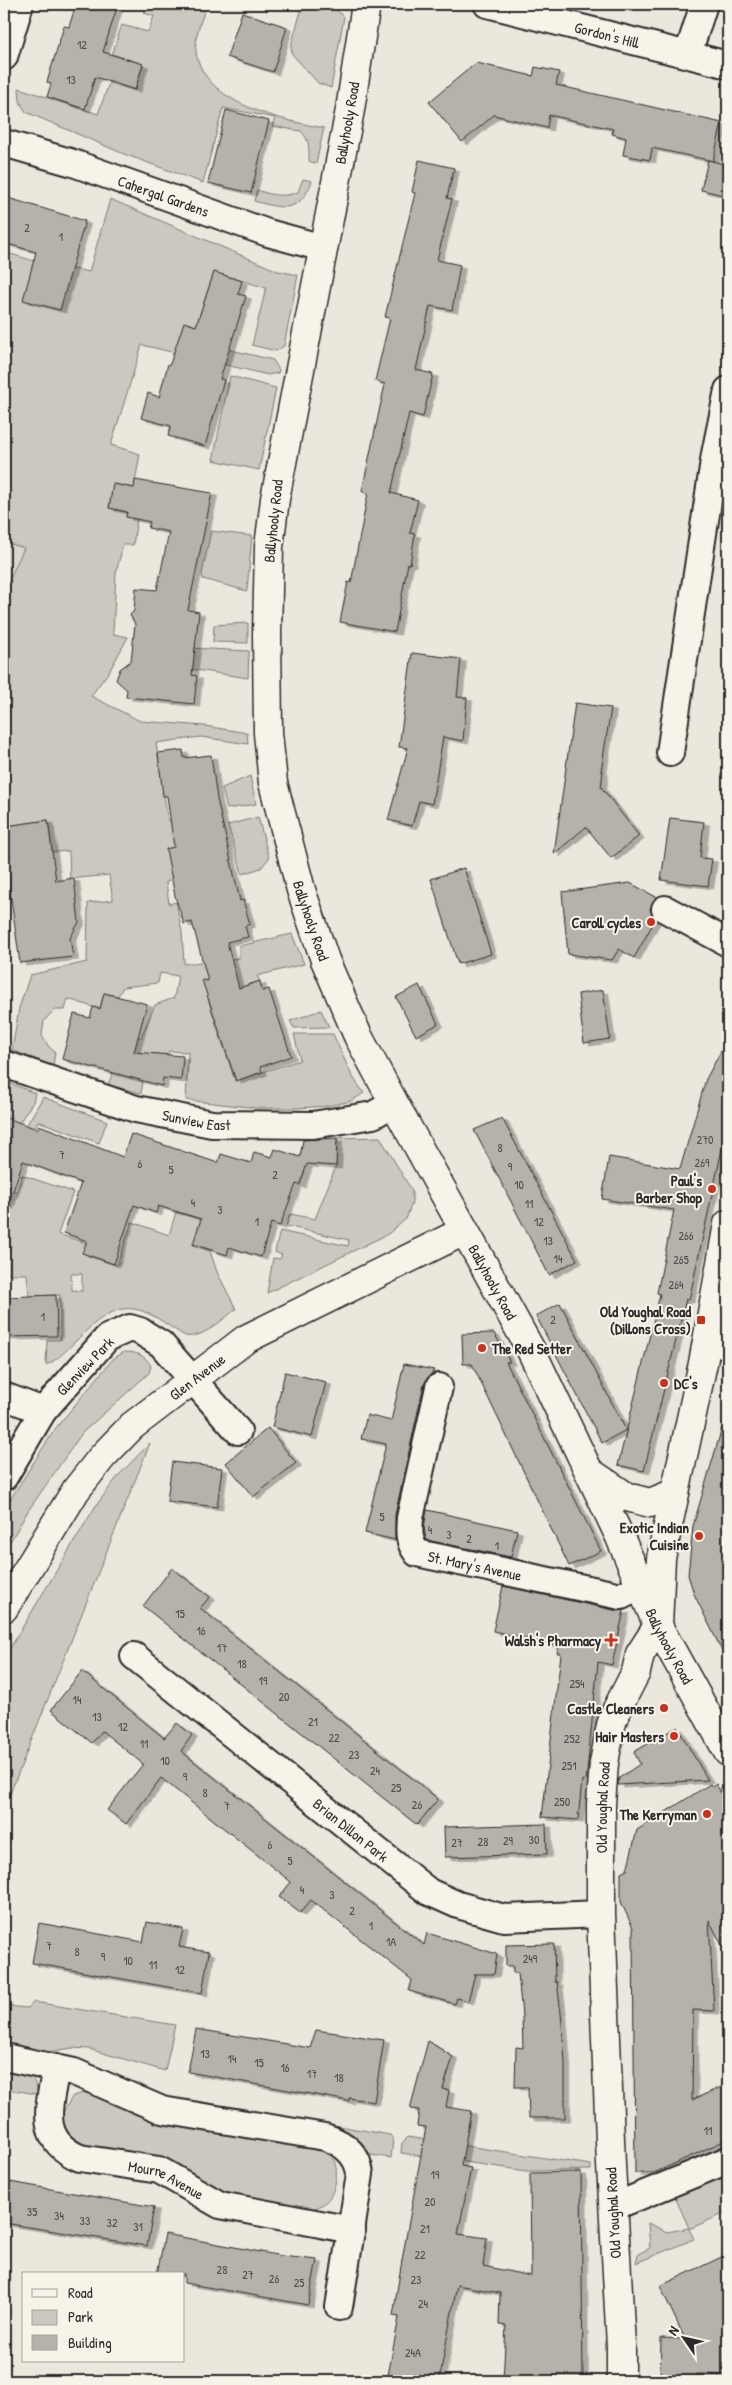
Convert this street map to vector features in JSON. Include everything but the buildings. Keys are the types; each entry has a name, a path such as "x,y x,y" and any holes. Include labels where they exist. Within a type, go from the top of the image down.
{"street":[{"path":"4,57 20,4"},
{"name":"Ballyhooly Road","path":"366,4 350,110 277,482 269,547 267,633 268,733 273,783 301,890 329,969 358,1036 532,1352 589,1471 658,1626 728,1752"},
{"name":"Gordon's Hill","path":"487,4 728,65"},
{"path":"688,54 704,4"},
{"name":"Cahergal Gardens","path":"4,143 73,163 259,230 323,248"},
{"path":"670,753 714,454 728,390"},
{"path":"665,909 728,943"},
{"name":"Sunview East","path":"4,1064 136,1109 212,1124 313,1125 374,1115 394,1103"},
{"path":"658,1626 661,1558 675,1493 718,1343 728,1224"},
{"name":"Glen Avenue","path":"4,1608 76,1490 102,1458 132,1426 192,1378 246,1339 464,1231"},
{"name":"Glenview Park","path":"4,1477 42,1411 107,1338 130,1328 140,1331 161,1344 238,1431"},
{"name":"St. Mary's Avenue","path":"439,1387 410,1518 409,1537 411,1545 417,1553 621,1596 641,1586"},
{"path":"4,1396 42,1411"},
{"path":"589,1471 627,1497 650,1503 675,1493"},
{"name":"Old Youghal Road","path":"621,2381 601,1914 601,1804 604,1763 611,1725 636,1672 640,1654 658,1626"},
{"name":"Brian Dillon Park","path":"134,1656 429,1892 458,1905 504,1918 601,1914"},
{"path":"4,2057 74,2072 162,2110 325,2137 345,2146 359,2165 352,2230 339,2307"},
{"name":"Mourne Avenue","path":"56,2068 49,2112 49,2125 54,2138 69,2154 80,2158 160,2170 220,2205 352,2230"},
{"path":"613,2207 728,2160"}],"shaded area":[{"path":"4,542 56,556 4,642"}],"green space":[{"path":"147,4 207,4 196,40 196,52 202,70 213,85 229,97 247,106 287,120 324,128 316,164 309,161 307,141 301,131 272,126 275,118 223,108 203,183 124,154 26,112 20,102 19,88 98,114 113,72 125,75 122,86 135,90 143,64 112,54 122,25 148,32 154,16 144,13"},
{"path":"303,4 330,7 344,17 331,88 318,83 292,54 291,46"},
{"path":"303,179 312,181 307,192 296,204 281,207 254,201 257,190 277,195 298,192"},
{"path":"110,199 278,271 298,275 284,346 276,351 252,345 266,288 214,272 196,326 184,323 206,344 273,360 279,370 278,373 268,375 142,345 111,445 140,454 134,488 114,484 109,508 127,512 126,517 137,519 133,545 123,545 116,573 113,634 128,637 110,670 91,696 140,721 205,726 247,733 248,744 201,737 156,743 168,821 194,817 185,872 166,882 169,904 176,902 182,932 184,964 239,958 239,946 292,934 304,964 257,976 260,981 208,999 235,1081 300,1060 294,1034 333,1034 352,1076 364,1093 351,1101 328,1106 257,1108 186,1100 188,1052 169,1051 168,1055 146,1066 141,1093 108,1085 125,1040 141,1037 155,1005 174,998 178,976 160,973 158,983 123,987 118,996 104,993 100,1009 68,999 65,1010 54,1010 44,1021 42,1036 49,1047 55,1052 53,1066 12,1050 19,1008 30,975 87,962 88,903 113,900 109,875 70,879 69,851 52,852 48,820 6,826 8,838 4,841 4,591 24,548 4,542 4,252 34,261 89,272"},
{"path":"230,376 276,388 259,470 213,460"},
{"path":"211,531 252,536 247,591 203,579 202,574"},
{"path":"248,623 248,643 213,642 214,625"},
{"path":"190,648 249,651 248,678 190,669"},
{"path":"250,776 256,804 227,809 222,788"},
{"path":"258,817 269,858 261,868 242,874 228,825"},
{"path":"321,1010 329,1027 294,1028 290,1021"},
{"path":"4,1081 35,1093 33,1102 19,1123 10,1120 11,1116 4,1114"},
{"path":"43,1097 107,1121 99,1143 38,1121 35,1129 26,1126"},
{"path":"380,1137 412,1191 412,1203 406,1219 388,1234 267,1293 273,1258 280,1259 282,1255 275,1252 280,1231 348,1246 349,1240 286,1226 290,1214 315,1219 336,1166 337,1138"},
{"path":"22,1175 73,1192 58,1234 86,1243 83,1253 117,1265 132,1222 169,1235 176,1212 201,1219 193,1245 210,1251 217,1272 236,1309 205,1332 199,1335 185,1336 148,1313 123,1309 97,1321 58,1358 46,1365 47,1340 60,1340 60,1295 29,1296 27,1274 4,1274 4,1187 17,1192","holes":["71,1274 82,1274 82,1291 72,1290"]},
{"path":"124,1352 137,1354 149,1362 151,1366 149,1373 82,1433 28,1511 4,1552 4,1509 55,1429 113,1359"},
{"path":"150,1443 10,1794 4,1797 4,1658 95,1507 119,1475"},
{"path":"34,2002 175,2025 165,2071 89,2049 72,2048 47,2052 4,2045 4,2006 28,2008"},
{"path":"4,2070 27,2074 34,2081 38,2094 4,2089"},
{"path":"86,2092 146,2118 272,2136 318,2148 330,2155 335,2163 336,2177 333,2191 325,2203 311,2209 238,2200 221,2196 208,2188 179,2164 172,2161 159,2157 107,2151 91,2147 77,2140 66,2130 61,2115 73,2096"},
{"path":"333,2125 390,2135 393,2139 391,2158 371,2155 354,2135"},
{"path":"408,2137 591,2165 591,2170 527,2171 401,2153 402,2143"},
{"path":"728,2167 728,2212 689,2229 694,2239 636,2263 638,2254 650,2248 648,2223 667,2232 689,2228 672,2190"}],"place":[{"name":"Caroll cycles","path":"651,922"},
{"name":"Paul's Barber Shop","path":"712,1189"},
{"name":"Old Youghal Road (Dillons Cross)","path":"701,1320"},
{"name":"The Red Setter","path":"482,1348"},
{"name":"DC's","path":"664,1383"},
{"name":"Exotic Indian Cuisine","path":"699,1536"},
{"name":"Walsh's Pharmacy","path":"611,1640"},
{"name":"Castle Cleaners","path":"664,1708"},
{"name":"Hair Masters","path":"674,1736"},
{"name":"The Kerryman","path":"707,1814"}]}
